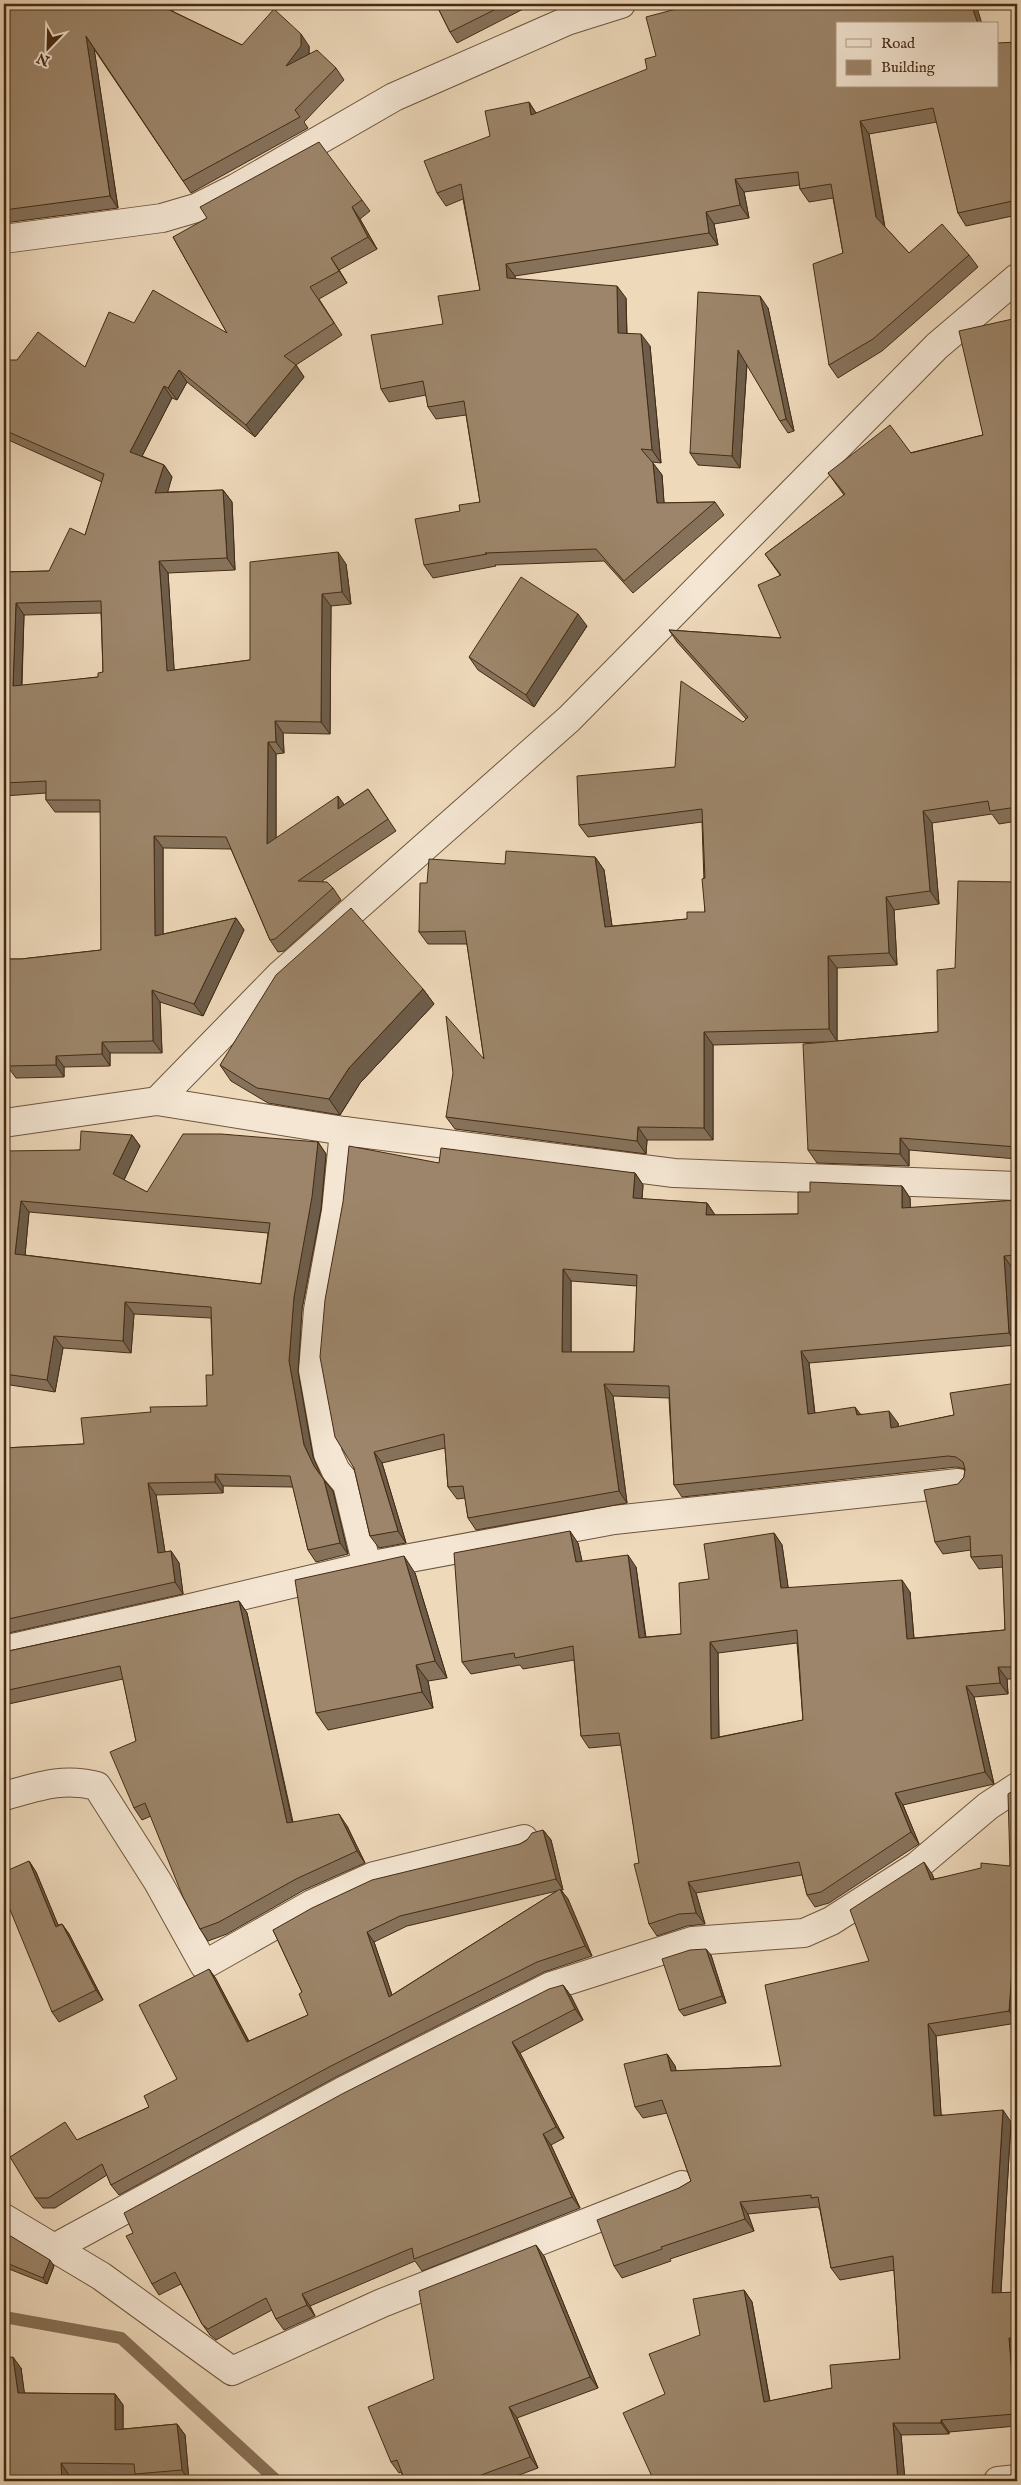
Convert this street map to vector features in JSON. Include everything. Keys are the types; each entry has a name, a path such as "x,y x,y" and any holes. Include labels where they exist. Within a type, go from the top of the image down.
{"street":[{"path":"4,239 162,218 196,208 236,188 394,97 567,21 621,4"},
{"path":"157,1101 280,975 569,718 937,346 1017,278"},
{"path":"4,1123 157,1101 344,1131 674,1173 1017,1186"},
{"path":"344,1131 336,1211 318,1310 313,1370 328,1454 336,1471 347,1484 367,1566"},
{"path":"4,1650 367,1566 614,1520 958,1483"},
{"path":"4,1796 58,1782 78,1781 97,1786 158,1882 204,1965 312,1904 374,1876 524,1839"},
{"path":"56,2248 343,2091 551,1986 692,1941 804,1933 832,1921 917,1866 988,1806 1017,1786"},
{"path":"4,2218 101,2276 232,2371 382,2302 682,2185"},
{"path":"998,2481 1017,2479"}],"building":[{"path":"4,4 160,4 242,45 274,9 301,34 301,46 286,66 317,50 336,68 295,110 300,117 183,181 86,36 110,196 4,210"},
{"path":"436,4 506,4 450,32"},
{"path":"695,4 971,4 977,22 836,22 836,88 998,88 998,43 1017,42 1017,200 958,213 933,108 860,121 876,217 909,253 942,224 969,255 873,339 829,365 813,264 843,253 831,184 800,189 798,172 735,179 740,205 706,212 709,233 506,264 507,278 617,286 618,333 641,334 652,450 641,449 653,463 657,503 715,502 624,581 596,549 485,553 487,554 424,565 415,519 460,511 459,505 480,502 464,401 428,407 423,381 381,389 371,335 443,324 438,296 480,290 461,184 437,193 424,161 490,136 485,111 529,102 531,115 647,69 645,59 656,56 646,17"},
{"path":"319,142 362,200 352,207 368,237 331,258 339,271 310,287 334,323 284,356 296,365 246,425 179,370 168,388 164,386 130,452 164,465 155,493 223,490 227,558 159,561 167,671 250,660 250,562 338,552 342,592 322,594 321,722 275,721 276,742 268,742 267,844 338,796 338,809 368,789 388,819 298,881 327,882 333,888 275,939 270,940 226,837 154,836 155,936 236,918 194,1004 152,990 153,1041 102,1042 102,1054 56,1056 56,1065 8,1066 7,1055 4,1055 4,959 21,959 101,950 100,800 46,800 46,781 4,783 4,572 49,571 70,528 85,535 104,474 4,430 4,360 17,360 38,332 85,367 109,312 134,323 153,290 227,333 173,237 207,218 200,207","holes":["101,601 103,672 98,673 98,677 13,686 16,603"]},
{"path":"698,292 760,296 786,419 780,421 738,350 732,456 690,453"},
{"path":"1017,318 1017,807 990,811 988,801 923,811 930,891 886,897 889,953 828,956 829,1029 704,1032 704,1128 638,1127 637,1141 446,1117 453,1073 446,1016 484,1059 465,931 419,932 420,883 427,883 429,859 505,864 506,851 595,857 605,927 687,919 687,912 705,912 702,879 705,878 702,809 579,825 577,776 675,767 681,681 743,722 748,717 669,630 781,638 758,585 781,575 765,554 845,494 828,473 890,425 911,453 983,435 959,331"},
{"path":"521,577 578,614 526,695 469,657"},
{"path":"958,881 1017,882 1017,1147 900,1138 900,1154 808,1150 803,1044 938,1032 937,970 955,968"},
{"path":"351,908 423,989 349,1068 329,1099 257,1088 220,1065 276,975"},
{"path":"81,1131 132,1135 113,1174 147,1192 183,1134 221,1134 318,1142 312,1197 294,1297 289,1361 304,1445 314,1466 324,1480 340,1543 308,1550 290,1476 215,1474 215,1482 148,1483 158,1553 171,1551 175,1582 4,1620 4,1448 84,1444 81,1418 151,1412 150,1407 207,1406 206,1375 213,1375 211,1307 125,1302 123,1341 54,1336 47,1380 4,1374 4,1151 80,1150","holes":["21,1201 270,1223 261,1284 15,1254"]},
{"path":"349,1146 439,1163 441,1148 635,1173 633,1198 707,1203 706,1215 798,1214 798,1192 810,1192 810,1182 902,1186 902,1208 1017,1200 1017,1255 1004,1256 1009,1333 801,1351 808,1414 855,1407 857,1415 889,1411 891,1428 954,1415 950,1393 1017,1383 1017,1667 998,1667 1000,1683 966,1686 985,1772 895,1793 911,1832 821,1892 807,1895 799,1862 688,1882 696,1913 679,1914 649,1924 634,1864 639,1863 619,1733 581,1736 573,1646 515,1658 514,1653 462,1662 454,1553 570,1531 576,1562 628,1555 639,1638 681,1634 679,1583 709,1579 704,1544 774,1533 781,1588 902,1580 907,1639 1005,1630 1002,1555 971,1557 970,1536 935,1542 924,1490 958,1484 964,1477 965,1469 963,1462 956,1457 948,1456 674,1485 669,1386 604,1384 619,1491 468,1518 463,1486 448,1487 444,1434 374,1452 398,1531 370,1536 354,1468 335,1437 320,1357 325,1300 343,1202","holes":["563,1269 637,1275 634,1352 562,1352","797,1630 803,1720 711,1739 710,1642"]},
{"path":"404,1556 435,1661 416,1665 422,1692 316,1713 295,1580"},
{"path":"239,1601 287,1823 339,1814 357,1851 296,1879 219,1922 200,1929 183,1897 145,1803 134,1808 110,1752 136,1741 120,1666 4,1691 4,1652"},
{"path":"1017,1790 1017,1970 1012,1971 1009,2011 928,2024 934,2116 1003,2110 992,2293 1017,2292 1017,2338 1009,2338 1015,2414 941,2420 941,2423 893,2423 898,2481 654,2481 623,2413 665,2394 649,2354 700,2335 693,2299 744,2290 764,2402 832,2388 830,2365 900,2359 893,2256 831,2268 818,2197 811,2198 811,2195 740,2202 745,2219 661,2247 662,2249 614,2266 597,2220 679,2188 691,2181 662,2100 635,2107 624,2064 667,2054 671,2071 781,2066 765,1985 869,1961 850,1910 924,1862 931,1880 981,1868 981,1863 1010,1866 1008,1794"},
{"path":"543,1830 556,1879 400,1916 367,1932 389,1997 560,1889 585,1946 537,1962 329,2067 111,2185 102,2164 48,2198 35,2198 10,2157 65,2122 77,2140 149,2107 144,2096 177,2079 139,2005 209,1969 247,2042 308,2015 299,1994 302,1992 273,1930 312,1908 372,1880 520,1844 527,1840 532,1833"},
{"path":"29,1861 56,1927 62,1924 96,1990 52,2012 4,1895 4,1872"},
{"path":"706,1949 722,1996 679,2010 662,1959 690,1950"},
{"path":"563,1985 575,2009 512,2042 556,2127 543,2134 572,2197 414,2259 412,2248 302,2294 307,2305 276,2319 266,2298 208,2329 202,2324 175,2272 152,2284 126,2236 133,2233 124,2213 342,2094 549,1989"},
{"path":"4,2232 50,2260 43,2278 4,2262"},
{"path":"536,2245 590,2377 509,2407 530,2457 465,2481 405,2481 397,2460 391,2462 368,2407 434,2379 419,2291"},
{"path":"13,2357 18,2393 115,2394 115,2430 177,2424 182,2470 135,2474 134,2464 61,2463 62,2481 4,2481 4,2358"}],"waterway":[{"path":"4,2317 121,2338 277,2481"}]}
